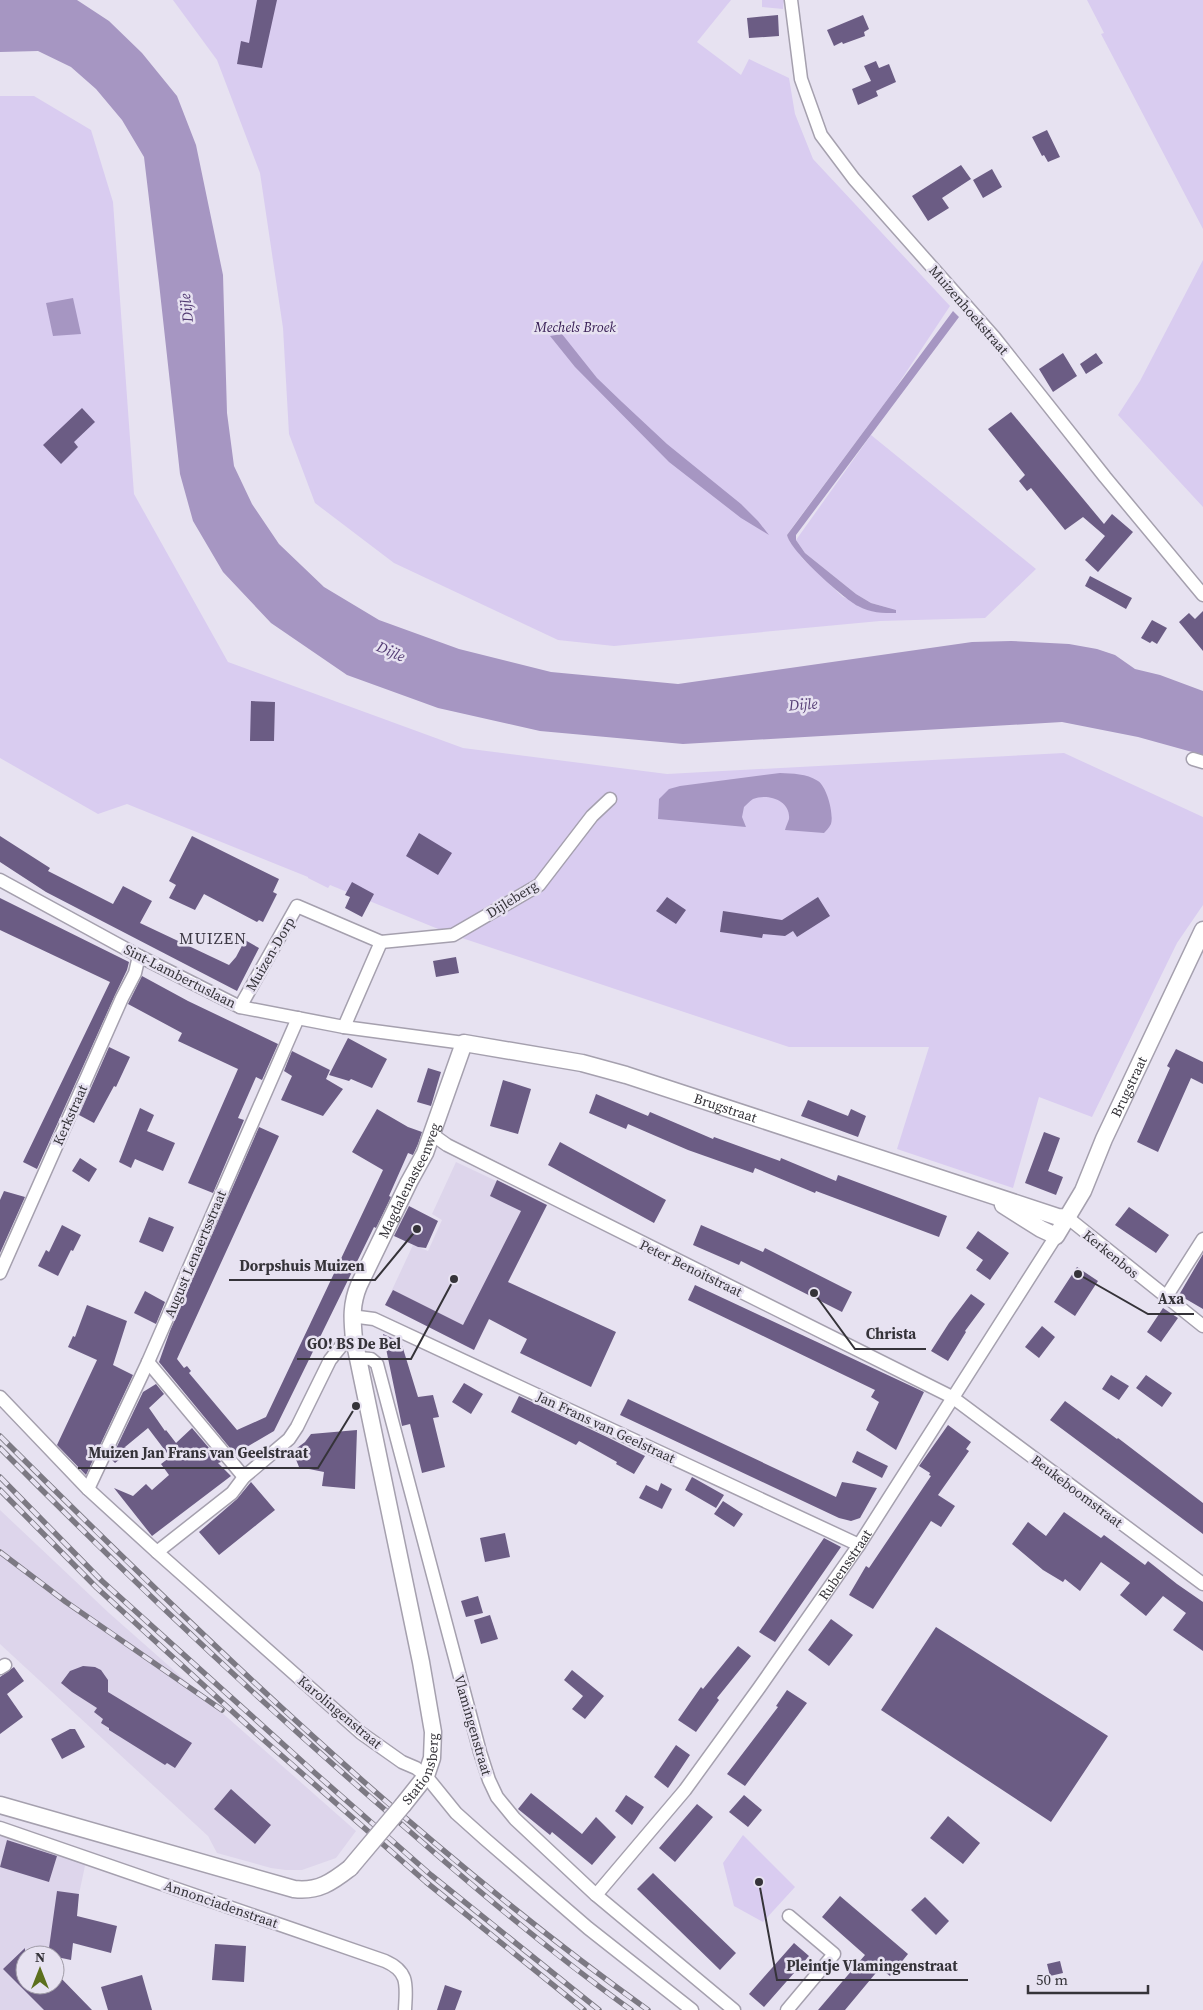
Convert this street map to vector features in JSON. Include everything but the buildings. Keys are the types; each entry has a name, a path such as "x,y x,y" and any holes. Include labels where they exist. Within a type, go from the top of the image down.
{"street":[{"name":"Muizenhoekstraat","path":"791,0 802,80 821,135 854,179 994,337 1105,477 1203,595"},
{"name":"Dijleberg","path":"381,942 453,935 539,884 592,816 610,799"},
{"name":"Sint-Lambertuslaan","path":"0,880 139,956 240,1007 344,1027 464,1043"},
{"name":"Muizen-Dorp","path":"240,1007 297,906 381,942"},
{"name":"Brugstraat","path":"464,1043 582,1063 626,1074 1058,1218 1068,1218 1203,930"},
{"path":"344,1027 381,942"},
{"name":"Kerkstraat","path":"0,1273 122,998 135,973 139,956"},
{"name":"August Lenaertsstraat","path":"88,1490 148,1362 298,1018"},
{"name":"Magdalenasteenweg","path":"351,1316 354,1298 359,1285 433,1135 464,1043"},
{"name":"Peter Benoitstraat","path":"433,1135 447,1145 606,1226 952,1397"},
{"name":"Brugstraat","path":"982,1192 1041,1230 1056,1236"},
{"name":"Rubensstraat","path":"596,1895 685,1790 859,1545 1068,1218"},
{"name":"Kerkenbos","path":"1068,1218 1203,1326"},
{"path":"1166,1297 1203,1239"},
{"name":"Stationsberg","path":"0,1805 294,1889 312,1890 333,1881 350,1868 418,1789 426,1776 432,1758 433,1746 429,1706 354,1339 351,1316"},
{"name":"Jan Frans van Geelstraat","path":"351,1316 374,1319 859,1545"},
{"path":"157,1552 232,1494 244,1478 289,1439 297,1428 330,1360 342,1345 354,1339"},
{"name":"Vlamingenstraat","path":"358,1358 371,1359 377,1364 431,1573 489,1780 497,1797 515,1819 596,1895 734,2010"},
{"path":"148,1362 244,1478"},
{"name":"Karolingenstraat","path":"0,1397 88,1490 361,1733 402,1762 416,1768 426,1776 456,1812 485,1839 588,1928 692,2010"},
{"name":"Beukeboomstraat","path":"952,1397 1203,1584"},
{"name":"Annonciadenstraat","path":"0,1828 391,1963 396,1966 406,1980 405,2010"},
{"path":"787,2010 834,1954 789,1916"}],"shaded area":[{"path":"456,1162 547,1205 474,1350 385,1305 413,1245 428,1251 442,1220 432,1214"},
{"path":"0,1510 109,1613 356,1831 336,1858 302,1870 286,1870 271,1868 217,1853 208,1836 0,1644"},
{"path":"0,1831 86,1861 79,1894 71,1960 65,1959 65,1945 15,1945 15,1995 65,1995 65,1982 88,2006 84,2010 0,2010"}],"green space":[{"name":"Mechels Broek","path":"173,0 731,0 697,42 741,75 749,59 789,78 795,114 813,159 950,306 893,392 787,535 790,542 803,559 843,597 896,610 871,603 856,594 805,553 796,540 871,435 1036,569 985,618 880,621 614,646 558,640 394,563 315,503 289,434 283,328 260,173 217,60"},
{"path":"762,0 784,0 783,9 762,7"},
{"path":"1087,0 1203,0 1203,229 1101,34 1104,33"},
{"path":"0,96 34,96 91,130 113,202 134,494 228,662 463,748 667,774 1064,753 1203,817 1203,905 1177,943 1092,1117 1039,1097 1013,1188 897,1149 929,1047 789,1047 453,935 330,885 328,888 308,877 127,804 98,814 0,758"},
{"path":"1203,260 1203,507 1118,415 1140,381"},
{"path":"743,1835 795,1887 763,1922 734,1906 723,1863"}],"water":[{"name":"Dijle","path":"0,0 77,0 109,21 142,53 177,96 196,145 223,275 227,413 234,466 252,504 279,544 324,587 379,620 459,649 551,672 678,684 972,642 1011,641 1069,644 1097,649 1115,655 1135,669 1160,675 1203,691 1203,755 1138,737 1062,722 683,744 540,731 438,708 347,675 271,623 223,572 193,521 180,474 144,157 122,120 96,89 71,67 38,51 0,52"},
{"path":"73,298 81,334 53,336 46,303"},
{"path":"953,311 959,317 796,535 796,540 805,553 856,594 871,603 896,610 896,613 881,613 867,610 851,601 818,574 797,552 787,535"},
{"path":"562,334 597,378 667,444 741,504 769,535 741,518 669,462 575,367 550,336"},
{"path":"780,773 804,775 813,778 821,784 827,795 832,814 831,824 824,833 785,830 789,819 789,812 786,807 777,800 765,797 753,799 744,807 742,817 746,827 658,819 659,799 669,789"}],"railway":[{"path":"0,1436 233,1662 394,1808 562,1946 648,2010"},
{"path":"0,1448 189,1632 334,1766 505,1912 631,2010"},
{"path":"0,1477 102,1581 315,1773 431,1875 599,2010"},
{"path":"0,1490 97,1588 257,1734 426,1882 584,2010"},
{"path":"0,1552 66,1602 222,1710"}],"place":[{"name":"Dorpshuis Muizen","path":"417,1229"},
{"name":"Axa","path":"1078,1274"},
{"name":"GO! BS De Bel","path":"454,1279"},
{"name":"Christa","path":"814,1293"},
{"name":"Muizen Jan Frans van Geelstraat","path":"356,1406"},
{"name":"Pleintje Vlamingenstraat","path":"759,1882"}],"district":[{"name":"MUIZEN","path":"213,938"}]}
